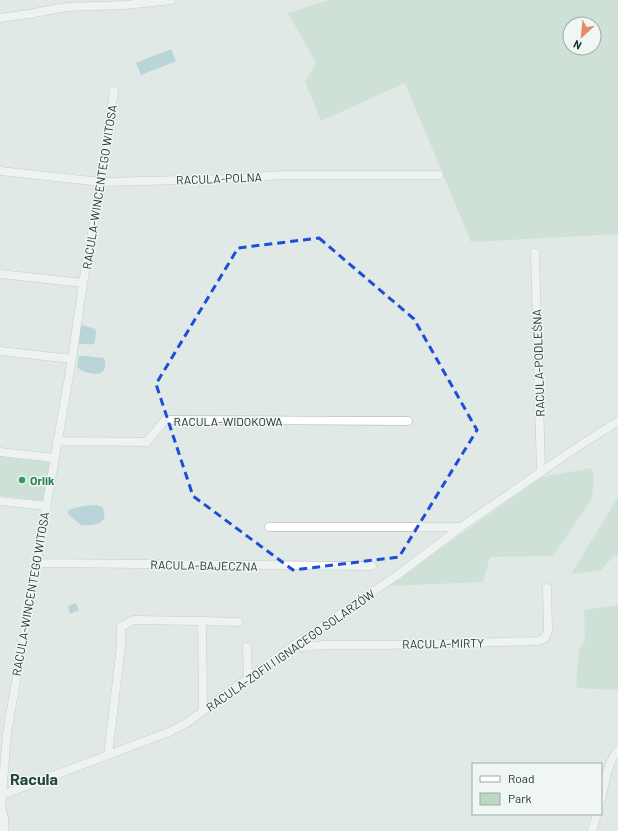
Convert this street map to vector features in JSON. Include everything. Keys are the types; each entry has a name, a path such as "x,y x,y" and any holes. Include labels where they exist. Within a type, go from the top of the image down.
{"street":[{"path":"0,18 66,7 126,5 171,0"},
{"name":"RACULA-WINCENTEGO WITOSA","path":"4,831 4,818 1,807 7,733 29,598 37,563 72,359 83,283 101,182 114,91"},
{"name":"RACULA-POLNA","path":"0,171 101,182 224,179 283,175 439,174"},
{"name":"RACULA-PODLEŚNA","path":"535,254 541,472"},
{"name":"RACULA-WINCENTEGO WITOSA","path":"0,274 83,283"},
{"path":"0,351 72,359"},
{"name":"RACULA-WIDOKOWA","path":"57,441 147,442 165,420 408,421"},
{"name":"RACULA-ZOFII I IGNACEGO SOLARZÓW","path":"2,795 169,732 185,724 290,648 396,576 462,527 618,420"},
{"path":"0,452 54,458"},
{"path":"0,501 46,506"},
{"path":"269,527 462,527"},
{"name":"RACULA-BAJECZNA","path":"37,563 372,566"},
{"name":"RACULA-MIRTY","path":"290,648 324,644 382,645 538,642 545,638 548,631 547,588"},
{"path":"108,755 121,646 121,627 133,620 238,622"},
{"path":"202,621 203,711"},
{"path":"247,647 248,678"},
{"path":"602,796 609,768 614,754 618,750"},
{"path":"592,831 597,815"}],"highlighted area":[{"path":"319,238 414,319 477,430 399,557 293,570 193,496 156,384 238,248"}],"green space":[{"path":"329,0 618,0 618,234 471,242 405,83 321,121 305,82 316,63 288,13"},
{"name":"Orlik","path":"0,454 39,459 49,462 50,467 44,501 0,496"},
{"path":"592,468 594,482 591,500 553,556 490,557 483,582 387,586 542,477"},
{"path":"618,497 618,555 614,556 601,570 571,574"},
{"path":"618,605 618,690 576,688 579,650 585,641 584,610"}],"water":[{"path":"171,49 176,61 141,75 136,63"},
{"path":"83,325 95,329 94,344 77,343 80,327"},
{"path":"79,356 104,358 105,367 103,371 101,373 92,374 80,369 77,367"},
{"path":"96,505 102,507 104,513 103,520 100,523 81,525 68,514 68,511 74,508"},
{"path":"76,603 79,610 70,614 68,606"}],"place":[{"name":"Orlik","path":"22,480"}],"district":[{"name":"Racula","path":"34,778"}]}
